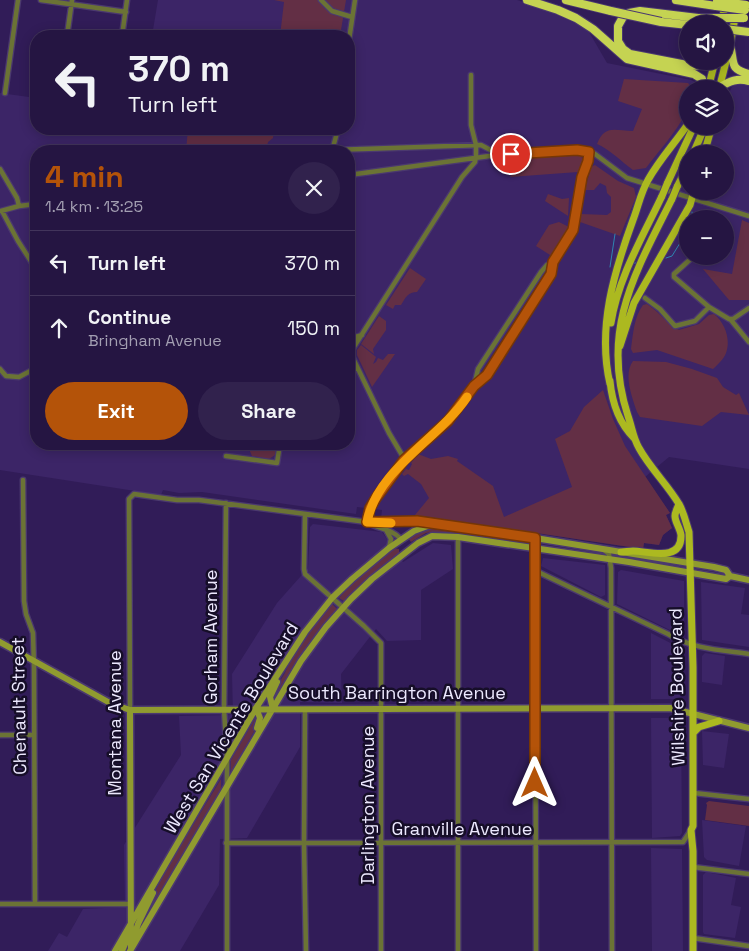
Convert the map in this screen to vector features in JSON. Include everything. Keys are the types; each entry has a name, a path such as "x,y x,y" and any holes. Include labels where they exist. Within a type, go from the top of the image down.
{"highway":[{"path":"528,0 576,18 593,29 627,59 694,74 702,80"},
{"path":"566,0 661,22 679,23"},
{"path":"676,0 717,2 747,11"},
{"path":"679,16 633,11 623,17 617,31 620,45 630,54 679,63"},
{"path":"728,15 747,11"},
{"path":"734,30 749,32"},
{"path":"734,66 740,71 749,74"},
{"path":"734,80 749,81"}],"main road":[{"path":"734,23 738,0"},
{"path":"717,2 720,15"},
{"path":"610,384 605,347 613,281 646,184 680,135"},
{"name":"Wilshire Boulevard","path":"690,135 632,259 617,296 608,352 610,384 618,413 625,428 634,438 645,458 679,504 689,532 694,732 693,826 691,830 693,951"},
{"name":"Wilshire Boulevard","path":"634,438 622,392 618,354 620,322 628,291 638,267 679,183"},
{"path":"618,354 634,303 690,200"},
{"path":"621,552 633,551 659,555 675,549 680,539 675,516 679,504"},
{"name":"West San Vicente Boulevard","path":"115,951 256,708 305,632 332,598 366,566 420,527 433,524 535,538 726,570 730,576 726,579 458,537 432,536 418,543 372,579 343,607 314,643 273,709 131,951"},
{"path":"401,539 408,544 418,543"},
{"path":"389,548 399,547 400,556"},
{"path":"730,576 749,580"},
{"name":"South Barrington Avenue","path":"0,642 110,703 130,710 224,708 670,708 749,728"},
{"path":"273,709 270,694 282,675 286,660"},
{"path":"240,766 248,743 260,722 260,715 256,708"},
{"name":"Montana Avenue","path":"130,710 131,951"},
{"path":"694,732 699,726 718,721"},
{"path":"131,951 138,924 156,889 161,874"},
{"path":"122,951 128,941 131,924"}],"street":[{"path":"5,93 18,0"},
{"path":"41,0 72,2 126,12"},
{"path":"123,30 127,0"},
{"path":"320,0 332,11 352,17"},
{"path":"350,30 355,0"},
{"path":"68,30 72,2"},
{"path":"355,344 462,177 475,162 476,145 471,125 471,75"},
{"path":"355,150 476,145 488,147 500,155"},
{"path":"355,174 476,157 577,150 589,152 623,176 679,192"},
{"path":"367,522 370,508 404,460 448,421 474,386 487,375 551,274 553,262 573,230 582,177 589,152"},
{"path":"0,169 17,198 19,206"},
{"path":"706,200 749,216"},
{"path":"30,205 1,211 30,260"},
{"path":"474,386 478,369 541,272 553,262"},
{"path":"685,265 673,276 709,307 731,320 749,342"},
{"path":"645,298 660,309 675,326 695,321 709,307"},
{"path":"731,320 749,308"},
{"path":"509,321 518,327"},
{"path":"355,337 362,335"},
{"path":"355,364 404,460"},
{"path":"0,369 6,376 19,377 30,371"},
{"path":"226,456 277,463 279,450"},
{"name":"Chenault Street","path":"23,480 24,601 26,614 33,633 35,904"},
{"name":"Montana Avenue","path":"130,710 129,499 134,494 226,503"},
{"path":"226,503 367,522 417,521 433,524"},
{"name":"Gorham Avenue","path":"226,503 224,708 227,760 226,951"},
{"name":"Darlington Avenue","path":"304,514 305,574 379,639 381,643 381,951"},
{"path":"367,522 395,533 401,539"},
{"path":"386,530 391,539 389,548"},
{"path":"458,537 458,951"},
{"path":"535,538 534,843 536,951"},
{"path":"604,550 609,554 611,560 612,951"},
{"path":"534,570 681,642 749,654"},
{"path":"305,709 304,844 306,951"},
{"path":"0,735 34,735"},
{"path":"694,793 749,799"},
{"name":"Granville Avenue","path":"226,844 683,842 691,830"},
{"path":"693,867 749,874"},
{"path":"0,904 131,904"},
{"path":"693,938 749,946"}],"shaded area":[{"path":"158,0 517,0 549,10 589,32 607,63 691,80 679,80 679,135 734,135 734,86 742,83 749,85 749,469 669,457 645,477 670,513 666,515 672,528 663,535 659,545 644,543 643,549 423,516 381,518 382,510 357,507 356,514 202,492 179,493 163,490 161,495 0,470 0,93 30,97 30,135 355,135 355,30 153,30"},
{"path":"274,0 346,0 341,30 281,30 284,2"},
{"path":"624,79 679,82 679,125 646,168 633,170 597,144 607,131 633,131 642,109 618,101"},
{"path":"187,135 273,135 267,145 187,145"},
{"path":"577,154 583,159 581,170 578,172 510,177 518,166 520,159"},
{"path":"595,165 618,181 634,188 636,197 620,236 580,222 581,214 607,215 611,212 611,197 607,193 606,186 600,183 594,190 585,190 591,167"},
{"path":"548,194 562,199 569,198 568,216 545,201"},
{"path":"742,220 749,223 749,300 729,300 703,269 732,274"},
{"path":"559,222 569,227 569,230 553,256 548,260 550,255 536,246 549,225"},
{"path":"410,268 426,279 417,292 409,294 401,305 395,305 393,309 386,305"},
{"path":"647,304 679,330 699,324 709,315 714,314 726,332 728,342 724,357 713,369 657,350 633,353 631,349 636,320 643,305"},
{"path":"379,316 386,321 386,330 373,349 374,354 361,344"},
{"path":"361,345 376,357 373,364 378,358 383,360 388,354 395,354 372,387 357,355 357,350"},
{"path":"633,361 666,362 717,378 723,387 736,395 739,393 749,415 721,412 702,426 640,417 629,386 629,372"},
{"path":"603,390 625,446 670,513 666,515 672,528 663,535 659,545 644,543 643,549 415,515 429,498 421,484 408,474 404,476 402,474 406,469 409,470 411,463 418,454 431,459 448,456 458,459 457,461 493,486 504,517 572,487 555,439 570,431 584,407"},
{"path":"250,450 276,450 275,455 269,459 252,456"},
{"path":"313,524 382,532 403,562 433,543 451,545 453,569 421,590 421,640 387,641 376,629 341,674 342,703 300,702 300,747 247,838 220,839 219,885 180,951 48,951 59,933 67,937 83,909 125,907 124,845 181,755 179,716 233,715 232,674 277,603 308,568 310,527"},
{"path":"427,529 525,543 524,545 433,532 426,533 411,542 408,538"},
{"path":"393,548 399,549 399,554 374,573 344,601 339,598 355,580"},
{"path":"543,558 605,565 605,595 601,597 541,566"},
{"path":"621,570 684,581 684,627 681,632 676,633 617,604 618,572"},
{"path":"701,582 745,588 741,614 749,615 749,647 702,640"},
{"path":"332,604 337,609 311,642 273,703 273,693 285,673 290,660 310,630"},
{"path":"651,633 682,649 682,695 678,699 651,699"},
{"path":"705,653 725,656 722,685 702,682 702,656"},
{"path":"257,715 258,724 231,773 231,760"},
{"path":"651,718 672,718 681,721 682,833 680,836 652,838"},
{"path":"702,731 729,734 724,768 703,765"},
{"path":"221,779 221,792 139,931 139,926 162,876"},
{"path":"709,801 749,806 749,826 705,820 706,803"},
{"path":"702,820 746,826 739,866 707,860 704,857"},
{"path":"651,848 682,849 683,951 652,951"},
{"path":"706,872 736,878 731,905 741,907 735,938 704,934 703,932 703,875"}],"waterway":[{"path":"610,267 615,234"},
{"path":"666,258 672,256 679,245"}],"slow traffic":[{"path":"391,523 367,522 370,508 376,498 408,456 448,421 467,397"}],"route":[{"path":"511,154 577,150 589,152 582,177 575,225 553,262 551,274 487,375 474,386 456,413 404,460 370,508 367,522 417,521 535,538 535,783"}]}
